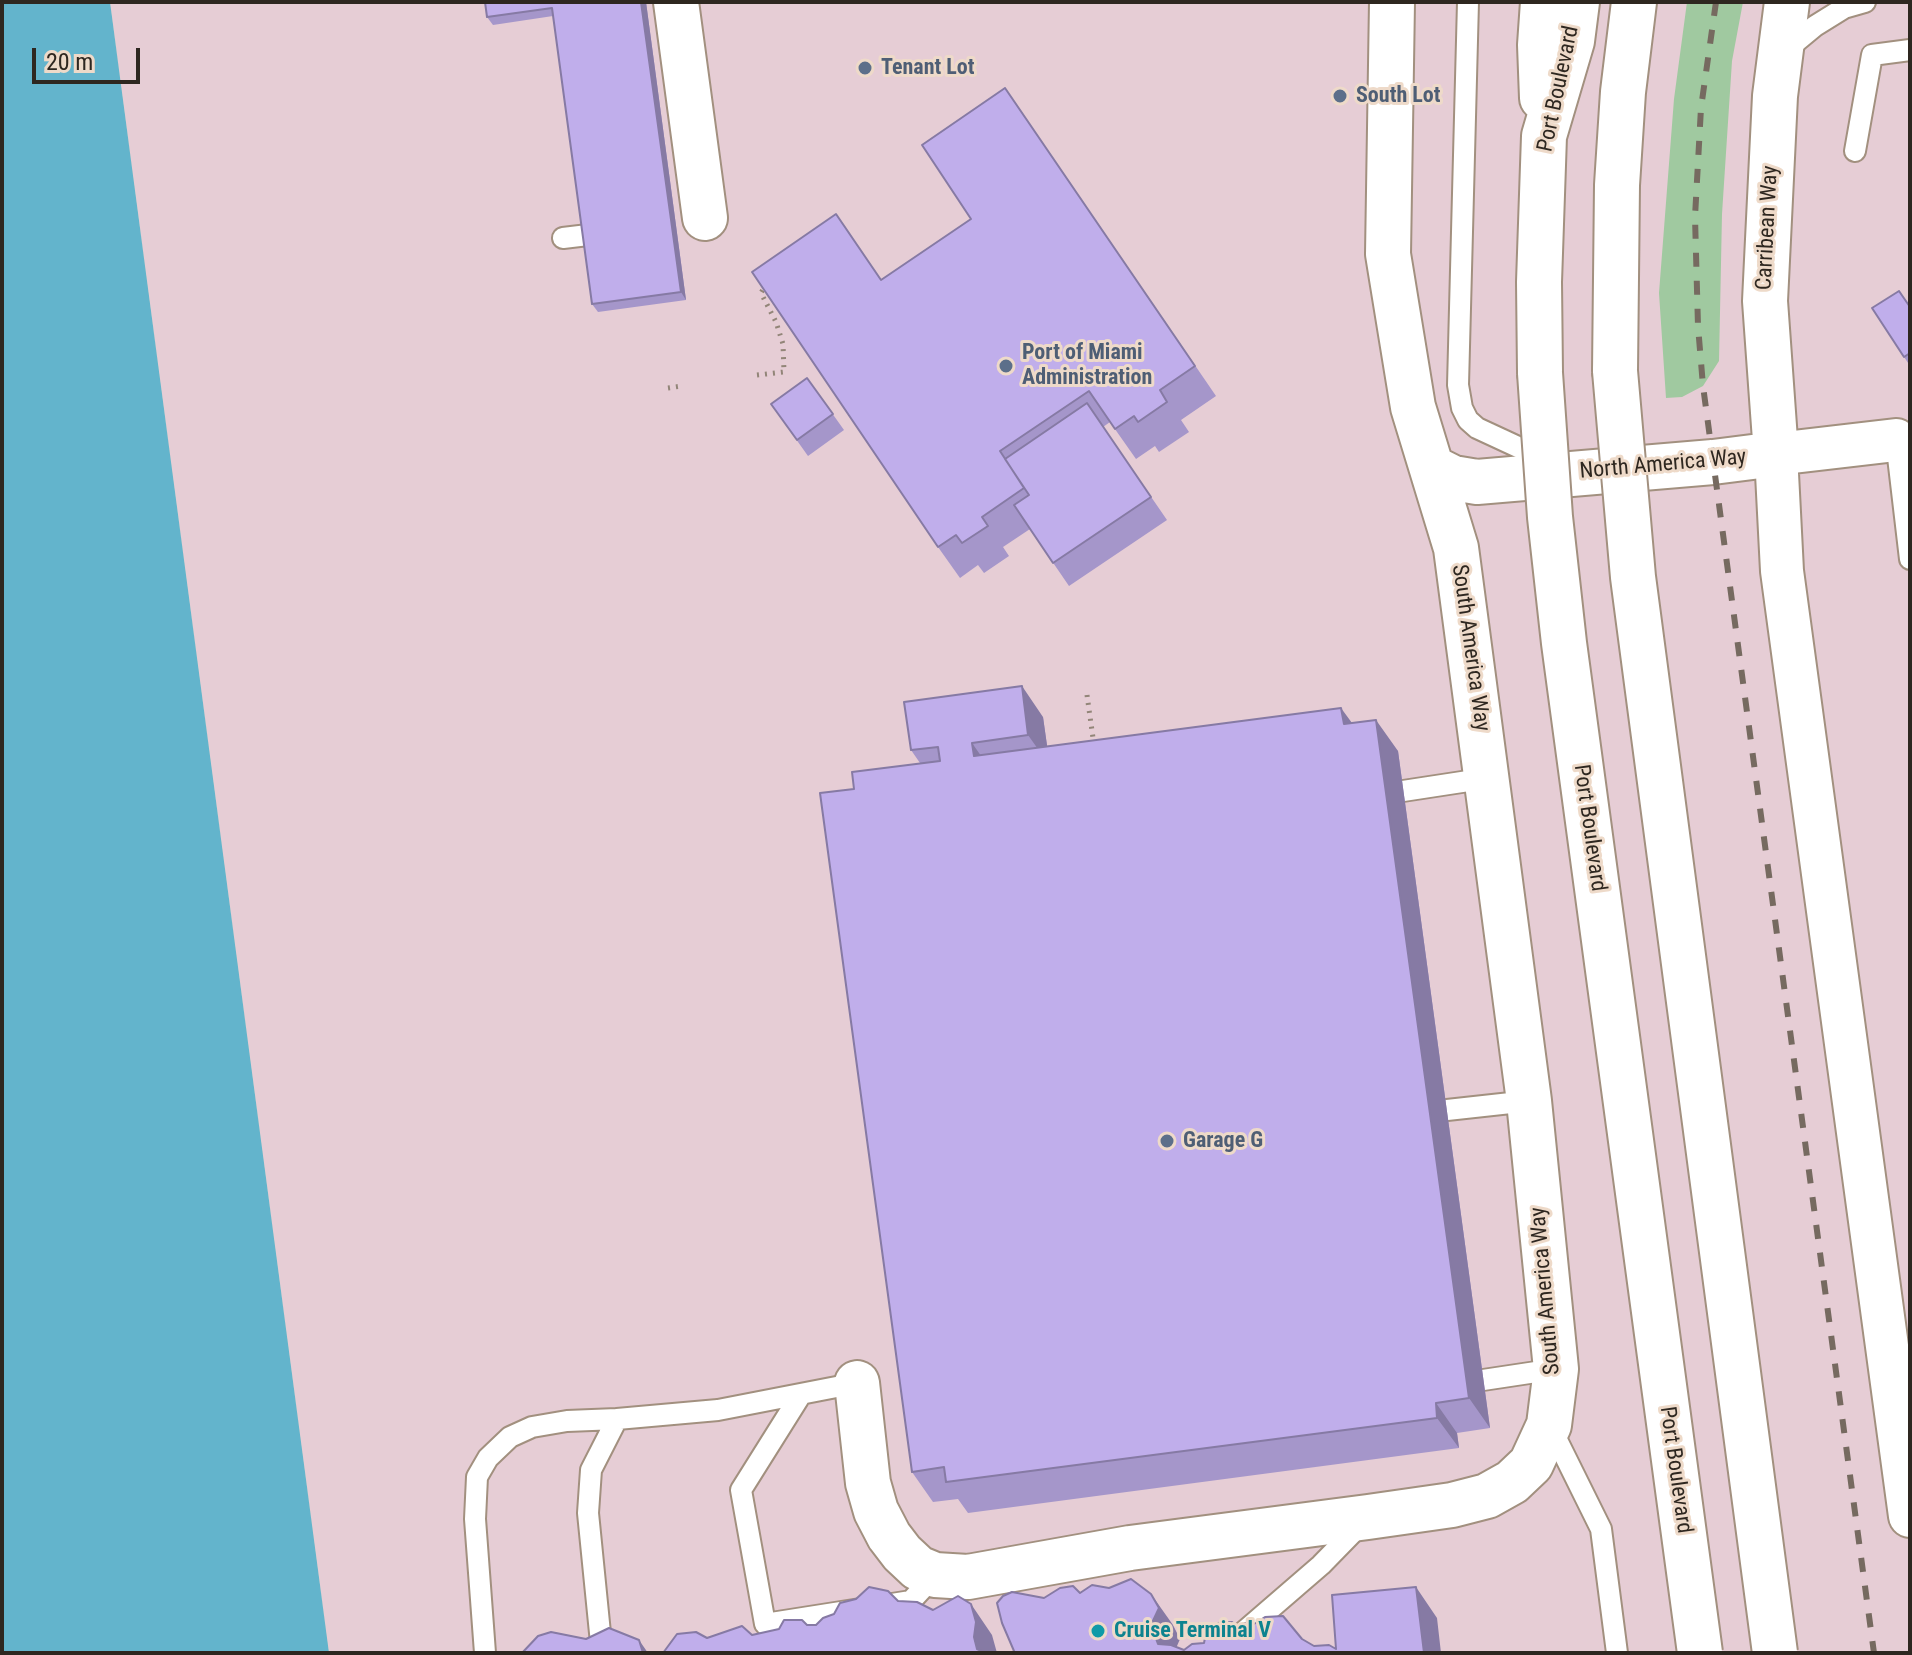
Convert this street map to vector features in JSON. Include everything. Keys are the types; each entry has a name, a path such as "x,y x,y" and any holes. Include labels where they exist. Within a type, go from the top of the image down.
{"main road":[{"path":"676,2 698,219"},
{"name":"South America Way","path":"918,1564 968,1577 1130,1548 1452,1505 1487,1496 1512,1482 1531,1464 1549,1425 1556,1369 1529,1101 1488,778 1456,548 1413,407 1388,254 1392,2"},
{"path":"1543,2 1540,45 1544,136"},
{"name":"Port Boulevard","path":"1577,2 1572,41 1544,136 1539,267 1540,373 1550,517 1564,643 1700,1653"},
{"path":"1634,2 1623,92 1617,185 1615,371 1633,577 1775,1653"},
{"name":"Carribean Way","path":"1776,454 1765,301 1775,96 1787,2"},
{"name":"North America Way","path":"1433,468 1453,478 1477,482 1776,454"},
{"path":"857,1383 868,1483 876,1511 889,1536 918,1564"}],"street":[{"name":"North America Way","path":"1776,454 1896,440"},
{"path":"1776,454 1782,571 1910,1516"}],"lane":[{"path":"1468,2 1458,385 1462,408 1477,428 1575,473"},
{"path":"1780,55 1815,26 1844,8 1865,2"},
{"path":"1855,151 1872,55 1910,50"},
{"path":"563,238 588,235"},
{"path":"1896,440 1910,559"},
{"path":"1403,791 1488,778"},
{"path":"1447,1110 1529,1101"},
{"path":"1483,1380 1556,1369"},
{"path":"485,1653 475,1519 477,1477 488,1458 510,1437 532,1427 567,1421 718,1410 857,1383"},
{"path":"800,1396 741,1490 765,1624 911,1601 918,1564"},
{"path":"602,1653 588,1513 591,1470 617,1419"},
{"path":"1549,1425 1601,1529 1617,1653"},
{"path":"1214,1653 1233,1641 1321,1565 1368,1517"}],"path":[{"path":"757,375 784,372 783,344 761,293 767,280"},
{"path":"668,388 682,386"},
{"path":"1087,695 1096,757"}],"shaded area":[{"path":"110,2 1910,2 1910,1653 329,1653"}],"green space":[{"path":"1687,2 1743,2 1732,61 1722,214 1719,361 1703,386 1682,397 1666,398 1659,293 1674,99"}],"water":[{"path":"2,2 110,2 329,1653 2,1653"}],"building":[{"path":"485,2 641,2 681,292 592,304 552,8 487,17"},
{"path":"1005,88 1195,366 1160,390 1167,402 1138,422 1134,416 1115,429 1089,391 1000,451 1024,488 982,517 988,526 962,543 956,535 938,547 752,272 836,214 881,280 971,219 922,145"},
{"path":"1899,291 1910,307 1910,353 1904,357 1872,308"},
{"path":"807,378 833,414 797,440 771,404"},
{"path":"1087,403 1151,497 1053,563 1014,505 1029,495 1005,459"},
{"name":"Garage G","path":"1022,686 1028,735 972,743 974,756 1341,708 1344,724 1376,720 1469,1398 1436,1403 1437,1418 946,1482 944,1467 912,1472 820,793 854,789 852,772 940,761 938,747 911,750 904,702"},
{"path":"1131,1579 1151,1594 1159,1608 1151,1625 1158,1644 1184,1650 1192,1644 1204,1643 1206,1633 1218,1623 1232,1622 1237,1627 1245,1623 1254,1624 1265,1617 1283,1616 1302,1639 1314,1646 1329,1645 1336,1649 1332,1595 1416,1587 1424,1653 1011,1653 1014,1651 997,1603 1003,1596 1012,1592 1044,1598 1060,1588 1073,1586 1080,1593 1092,1585 1109,1588"},
{"path":"869,1587 888,1591 898,1601 917,1602 933,1610 958,1596 971,1604 976,1622 974,1637 977,1649 986,1653 663,1653 677,1634 696,1632 707,1638 742,1626 752,1635 779,1629 784,1620 802,1620 807,1625 816,1625 834,1614 840,1603 856,1599"},
{"path":"609,1628 639,1640 643,1653 522,1653 538,1636 551,1632 586,1639"}],"railway":[{"path":"1716,2 1701,108 1695,217 1703,386 1874,1653"}],"place":[{"name":"Tenant Lot","path":"865,68"},
{"name":"South Lot","path":"1340,96"},
{"name":"Port of Miami Administration","path":"1006,366"},
{"name":"Garage G","path":"1167,1141"},
{"name":"Cruise Terminal V","path":"1098,1631"}]}
